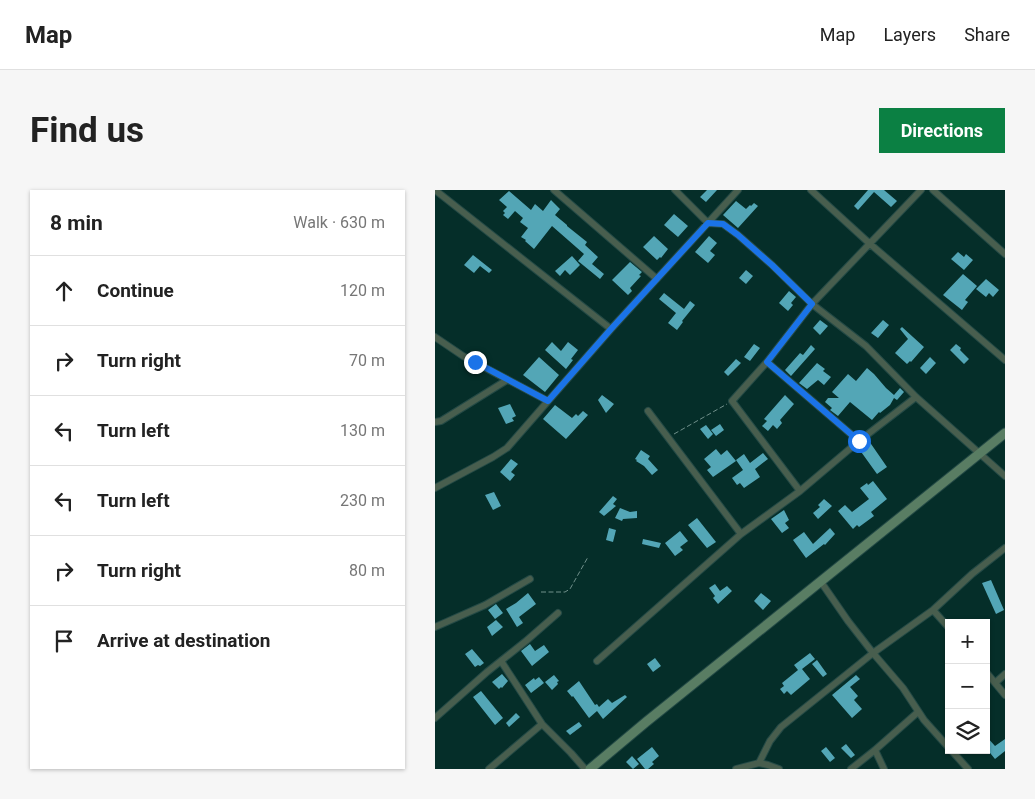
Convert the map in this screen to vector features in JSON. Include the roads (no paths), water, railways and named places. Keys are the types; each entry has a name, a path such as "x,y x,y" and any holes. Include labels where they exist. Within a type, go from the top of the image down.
{"street":[{"path":"435,190 611,329"},
{"path":"554,190 657,279"},
{"path":"675,190 708,223 723,224 738,235 812,304 866,346 917,397 1005,476"},
{"path":"435,488 507,448 611,329 738,190"},
{"path":"811,190 869,243 1005,360"},
{"path":"800,491 732,401 767,362 812,304 921,190"},
{"path":"933,190 1005,254"},
{"path":"435,337 463,356 548,401"},
{"path":"767,362 859,441"},
{"path":"435,422 441,421 507,380"},
{"path":"597,661 741,534 800,491 859,441 917,397"},
{"path":"648,411 741,534"},
{"path":"590,769 1005,433"},
{"path":"759,763 770,742 781,727 873,654 933,610 972,574 1005,548"},
{"path":"435,627 485,606 530,579"},
{"path":"821,582 873,654 903,688 927,725 945,744"},
{"path":"933,610 945,624"},
{"path":"435,718 558,613"},
{"path":"501,661 542,724 585,769"},
{"path":"995,683 1005,674"},
{"path":"990,677 1004,693"},
{"path":"851,769 918,712"},
{"path":"489,769 542,724"},
{"path":"875,750 884,769"},
{"path":"954,754 968,769"},
{"path":"736,769 759,763 768,764 779,769"}]}
